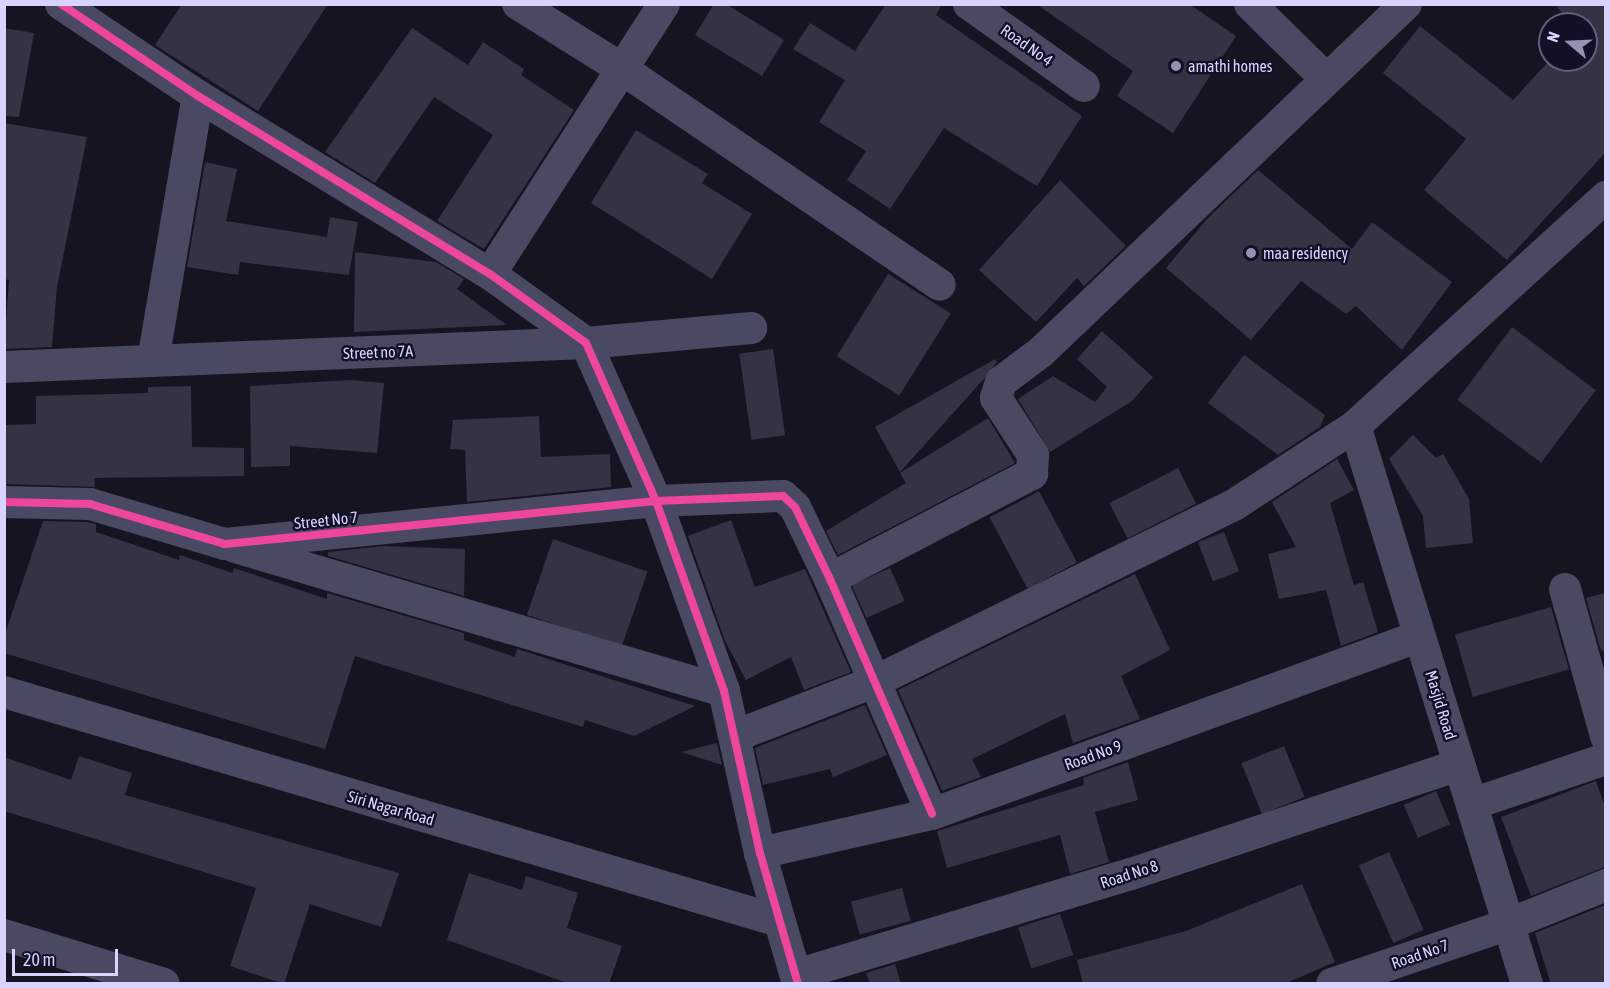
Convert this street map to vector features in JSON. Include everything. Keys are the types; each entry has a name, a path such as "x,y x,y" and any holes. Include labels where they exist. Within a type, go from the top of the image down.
{"street":[{"path":"61,4 198,96 490,274 586,343 656,501 724,691 760,853 797,979"},
{"path":"518,4 622,69 940,285"},
{"path":"490,274 664,4"},
{"name":"Road No 4","path":"969,4 1084,86"},
{"path":"1250,4 1325,78"},
{"path":"830,579 1032,474 1033,455 996,398 1001,382 1041,352 1325,78 1406,4"},
{"path":"153,361 198,96"},
{"path":"735,736 876,681 1234,505 1355,426 1605,197"},
{"name":"Street no 7A","path":"4,367 586,343 751,328"},
{"name":"Masjid Road","path":"1355,426 1527,984"},
{"name":"Street No 7","path":"4,502 90,504 225,544 656,501 783,496 795,507 830,579 932,814"},
{"path":"225,544 724,691"},
{"path":"1565,589 1605,736"},
{"name":"Road No 9","path":"760,853 932,814 1420,636"},
{"name":"Siri Nagar Road","path":"4,692 779,921"},
{"path":"1472,804 1605,759"},
{"name":"Road No 8","path":"797,979 1131,874 1459,765"},
{"name":"Road No 7","path":"1332,984 1509,924 1605,885"},
{"path":"4,935 164,984"}],"building":[{"path":"182,4 328,4 258,111 155,45"},
{"path":"714,4 726,4 784,40 762,76 695,35"},
{"path":"886,4 942,4 936,15 1082,116 1037,186 944,128 890,209 847,180 866,151 819,122 845,80 793,49 810,23 855,51"},
{"name":"amathi homes","path":"1036,4 1189,4 1236,36 1173,133 1117,96 1133,71"},
{"path":"1555,4 1605,4 1605,153 1507,260 1424,190 1466,139 1383,73 1420,26 1513,100 1539,72 1598,72 1598,12 1561,12"},
{"path":"4,28 34,33 19,117 4,116"},
{"path":"412,28 468,65 483,42 524,69 521,75 574,110 484,249 437,221 493,135 434,97 375,183 325,152"},
{"path":"4,123 87,137 57,287 52,347 4,349 9,280 4,279"},
{"path":"636,130 708,174 702,183 752,214 712,279 591,203"},
{"path":"205,162 237,169 226,221 327,237 330,217 358,222 349,275 240,262 238,275 187,267"},
{"name":"maa residency","path":"1258,170 1352,249 1372,222 1452,282 1402,350 1356,306 1346,314 1301,281 1251,340 1166,268 1207,219"},
{"path":"1060,180 1126,246 1084,286 1077,278 1036,322 979,270"},
{"path":"355,252 436,262 464,279 457,289 507,325 354,332"},
{"path":"888,274 951,313 899,395 837,356"},
{"path":"1512,327 1596,390 1541,463 1457,400"},
{"path":"1102,331 1153,377 1132,401 1050,452 1018,399 1053,376 1095,402 1107,387 1077,359"},
{"path":"773,349 785,435 751,440 739,354"},
{"path":"1244,355 1325,415 1320,427 1278,455 1208,403"},
{"path":"995,359 997,362 982,381 900,472 875,427"},
{"path":"350,380 384,383 377,453 290,446 290,466 251,467 250,386"},
{"path":"191,386 192,447 244,448 244,476 94,478 95,487 4,484 4,425 36,424 36,396 148,393 148,387"},
{"path":"539,416 541,457 610,454 611,487 467,502 465,450 450,449 453,420"},
{"path":"988,418 1015,463 838,555 826,531 906,483 900,473"},
{"path":"1413,435 1436,458 1443,454 1469,499 1473,543 1426,548 1423,516 1389,459"},
{"path":"1337,459 1354,490 1330,503 1354,585 1363,582 1378,632 1341,646 1326,590 1279,599 1268,554 1296,547 1272,502"},
{"path":"1178,468 1196,504 1128,539 1109,503"},
{"path":"1039,491 1077,563 1028,589 990,517"},
{"path":"731,520 755,587 805,569 851,672 804,690 791,657 746,680 725,641 688,536"},
{"path":"43,521 96,524 96,532 179,560 180,555 232,573 234,568 327,599 327,593 464,633 464,640 515,657 517,649 695,706 634,736 585,720 583,727 355,656 325,749 4,653 4,637"},
{"path":"1224,532 1239,571 1213,581 1198,542"},
{"path":"553,539 648,572 622,647 527,615"},
{"path":"383,546 465,549 464,596 328,556 328,552"},
{"path":"890,568 905,601 866,618 852,585"},
{"path":"1135,574 1170,650 1121,676 1140,719 1073,743 1065,714 972,759 981,777 942,791 898,690"},
{"path":"1605,593 1605,650 1601,651 1586,598"},
{"path":"1551,607 1569,669 1473,697 1455,635"},
{"path":"865,705 887,755 833,777 830,769 763,785 755,748"},
{"path":"717,743 722,765 681,752"},
{"path":"1284,746 1305,797 1262,814 1241,763"},
{"path":"79,756 132,773 125,795 399,873 381,927 310,904 284,984 230,966 256,888 4,811 4,757 71,780"},
{"path":"1128,762 1138,800 1095,812 1109,862 1070,874 1060,835 947,868 937,831 1084,785 1083,778"},
{"path":"1596,781 1605,807 1605,867 1531,896 1501,817"},
{"path":"1436,791 1450,824 1418,838 1404,805"},
{"path":"1389,852 1424,930 1393,943 1359,865"},
{"path":"469,873 522,890 526,876 578,893 567,928 622,946 609,984 570,984 447,940"},
{"path":"1302,884 1335,962 1284,984 1083,984 1077,960 1186,931"},
{"path":"902,888 911,921 860,935 851,902"},
{"path":"1605,905 1605,984 1551,984 1535,933"},
{"path":"1060,914 1073,955 1031,968 1018,928"},
{"path":"895,964 901,984 870,984 866,973"}],"cycle path":[{"path":"61,4 198,96 490,274 586,343 656,501 724,691 760,853 798,984"},
{"path":"4,502 90,504 225,544 656,501 783,496 795,507 830,579 932,814"}],"place":[{"name":"amathi homes","path":"1176,66"},
{"name":"maa residency","path":"1251,253"}]}
